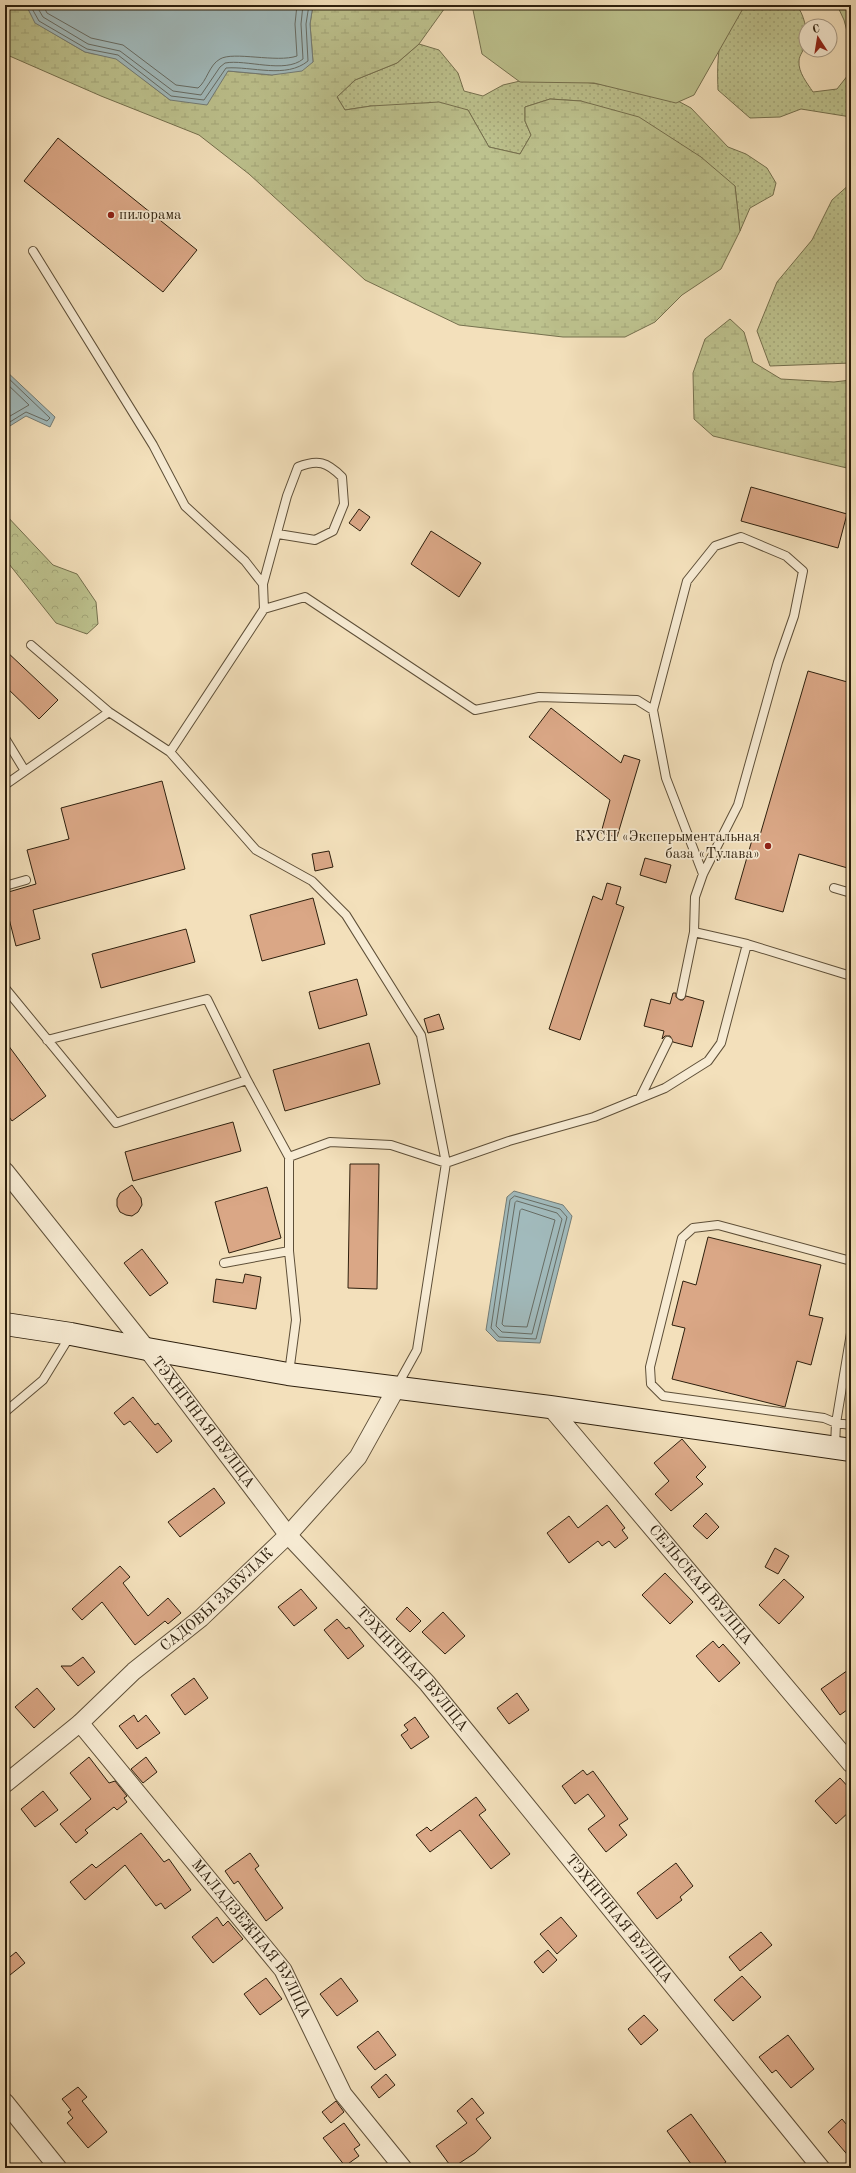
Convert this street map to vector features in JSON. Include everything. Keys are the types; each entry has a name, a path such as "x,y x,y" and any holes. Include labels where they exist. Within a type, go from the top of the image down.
{"street":[{"name":"ТЭХНІЧНАЯ ВУЛІЦА","path":"5,1171 147,1350 288,1535 427,1682 821,2168"},
{"path":"5,1324 71,1334 147,1350 288,1374 550,1407 843,1449"},
{"name":"САДОВЫ ЗАВУЛАК","path":"5,1784 80,1723 134,1672 201,1618 288,1535 358,1457 397,1387"},
{"name":"СЕЛЬСКАЯ ВУЛІЦА","path":"550,1407 851,1764"},
{"name":"МАЛАДЗЁЖНАЯ ВУЛІЦА","path":"80,1723 283,1970 343,2094 403,2168"},
{"path":"5,2102 58,2168"}],"lane":[{"path":"33,251 153,445 185,506 245,561 263,584"},
{"path":"170,752 264,609 263,584 278,534 287,496 298,467 312,462 331,466 342,477 344,504 333,531 315,540 278,534"},
{"path":"681,995 694,932 695,897 703,874 738,805 778,662 794,616 803,571 786,556 741,537 715,546 687,581 653,710 666,778 703,874"},
{"path":"264,609 306,597 475,710 539,697 637,700 653,710"},
{"path":"30,645 109,712 170,752 256,850 312,881 346,915 421,1035 446,1163 417,1350 397,1387"},
{"path":"5,786 109,712"},
{"path":"5,738 25,771"},
{"path":"5,886 26,880"},
{"path":"834,888 851,893"},
{"path":"694,932 747,944 851,976"},
{"path":"289,1157 330,1142 391,1145 446,1163 509,1142 594,1117 665,1088 708,1061 721,1043 747,944"},
{"path":"5,988 116,1123 246,1080"},
{"path":"48,1040 206,999 246,1080 289,1157 289,1251 296,1320 288,1374"},
{"path":"640,1098 668,1041"},
{"path":"851,1261 718,1225 693,1228 682,1238 650,1367 650,1384 663,1396 824,1418 836,1423 851,1425"},
{"path":"224,1263 289,1251"},
{"path":"843,1449 836,1423 851,1333"},
{"path":"5,1412 44,1380 71,1334"}],"green space":[{"path":"5,5 26,5 36,23 85,52 116,58 170,100 228,71 272,75 313,62 310,24 313,5 447,5 419,44 397,63 355,80 337,97 345,110 371,106 439,102 468,110 489,147 520,154 531,135 525,121 525,107 550,99 581,101 639,117 701,157 735,186 740,231 721,269 682,295 655,322 625,337 563,337 459,325 365,280 249,174 199,135 101,96 5,54"},
{"path":"472,5 745,5 694,95 676,103 594,83 520,82 482,54"},
{"path":"745,5 796,5 799,8 803,18 798,18 798,58 799,58 801,73 813,92 837,89 848,75 851,75 851,117 801,109 780,117 750,118 718,90 718,55 720,43 728,21 735,12"},
{"path":"837,5 851,5 851,46 844,20"},
{"path":"419,44 439,50 458,73 464,91 483,96 503,85 533,78 571,80 665,94 691,108 728,147 746,154 767,168 776,183 773,195 750,208 740,231 735,186 581,101 550,99 525,107 525,121 531,135 520,154 489,147 468,110 371,106 345,110 337,97 355,80 397,63"},
{"path":"851,183 851,363 770,366 757,331 777,282 812,240 832,200"},
{"path":"730,319 744,332 753,362 781,379 834,382 851,380 851,469 713,436 694,419 693,373 705,339"},
{"path":"5,514 53,565 77,574 96,602 98,624 87,634 56,623 5,559"}],"water":[{"path":"26,5 313,5 310,24 313,62 302,71 272,75 228,71 207,105 170,100 116,59 85,52 35,23"},
{"path":"5,370 55,417 50,427 26,416 5,429"},
{"path":"514,1191 563,1205 572,1216 540,1343 497,1341 486,1330 507,1197"}],"building":[{"name":"пилорама","path":"58,138 197,250 163,292 24,181"},
{"path":"751,487 847,514 838,548 741,521"},
{"path":"359,509 370,517 360,531 349,523"},
{"path":"431,531 481,563 459,597 411,564"},
{"path":"5,650 58,700 39,719 5,686"},
{"path":"808,671 851,683 851,869 799,854 783,912 735,899 752,840 758,842"},
{"path":"551,708 621,763 624,755 640,760 617,837 601,833 610,800 529,737"},
{"path":"162,781 185,869 33,910 40,939 16,946 5,903 5,893 36,884 27,850 69,839 61,808"},
{"path":"329,851 333,867 315,871 312,854"},
{"path":"645,858 671,865 666,883 640,875"},
{"path":"607,883 621,887 616,904 624,907 580,1040 549,1029 593,896 602,900"},
{"path":"313,898 325,944 262,961 250,915"},
{"path":"186,929 195,962 101,988 92,954"},
{"path":"357,979 367,1015 319,1029 309,992"},
{"path":"673,993 676,993 676,997 680,1000 683,1000 686,996 704,1001 692,1047 673,1042 670,1036 665,1036 662,1039 664,1031 644,1026 651,999 670,1004"},
{"path":"439,1014 444,1029 428,1033 424,1019"},
{"path":"5,1041 46,1096 12,1121 5,1111"},
{"path":"369,1043 380,1084 285,1111 273,1070"},
{"path":"233,1122 241,1151 133,1181 125,1152"},
{"path":"350,1164 379,1164 377,1289 348,1288"},
{"path":"132,1185 141,1198 142,1205 138,1212 132,1216 120,1212 117,1206 117,1199 120,1193"},
{"path":"267,1187 281,1238 229,1253 215,1202"},
{"path":"708,1237 821,1265 809,1315 823,1318 811,1365 797,1361 785,1407 672,1379 685,1328 672,1325 683,1281 696,1285"},
{"path":"142,1249 168,1283 150,1296 124,1263"},
{"path":"245,1274 261,1277 256,1309 213,1302 216,1279 243,1283"},
{"path":"133,1397 155,1425 158,1423 172,1441 157,1453 130,1421 124,1425 114,1413"},
{"path":"682,1439 706,1467 696,1477 703,1484 671,1511 655,1494 669,1481 654,1463"},
{"path":"214,1488 225,1503 180,1537 168,1522"},
{"path":"607,1505 625,1528 622,1530 628,1538 615,1548 609,1541 602,1546 598,1541 569,1563 547,1533 569,1516 578,1528"},
{"path":"706,1513 719,1527 707,1539 693,1526"},
{"path":"775,1548 789,1556 778,1574 765,1567"},
{"path":"120,1566 130,1577 123,1583 148,1616 168,1598 181,1613 168,1624 165,1621 135,1645 102,1602 82,1620 72,1609"},
{"path":"665,1573 693,1602 670,1624 642,1595"},
{"path":"784,1579 804,1597 779,1624 759,1605"},
{"path":"301,1589 317,1608 294,1626 278,1607"},
{"path":"407,1607 421,1621 410,1632 396,1619"},
{"path":"443,1612 465,1636 445,1654 422,1632"},
{"path":"337,1619 346,1629 349,1627 364,1646 348,1659 324,1630"},
{"path":"713,1641 719,1648 723,1644 740,1663 719,1682 696,1656"},
{"path":"83,1657 95,1672 78,1686 61,1666 71,1666"},
{"path":"851,1668 851,1707 840,1715 821,1689"},
{"path":"194,1678 208,1698 185,1715 171,1695"},
{"path":"37,1688 55,1709 34,1728 15,1707"},
{"path":"517,1693 529,1710 509,1724 497,1708"},
{"path":"134,1715 138,1722 146,1715 160,1733 137,1749 119,1726"},
{"path":"415,1717 429,1737 411,1749 401,1735 408,1730 404,1725"},
{"path":"89,1757 109,1783 115,1781 127,1796 124,1798 127,1802 117,1810 114,1807 85,1830 88,1833 76,1843 60,1824 91,1799 70,1773"},
{"path":"146,1757 157,1772 143,1783 131,1769"},
{"path":"583,1770 587,1775 593,1771 628,1819 619,1825 627,1835 606,1852 588,1829 605,1816 588,1794 575,1804 562,1786"},
{"path":"840,1778 851,1790 851,1810 836,1824 815,1801"},
{"path":"43,1791 58,1810 35,1827 21,1809"},
{"path":"476,1797 486,1810 479,1815 510,1854 491,1869 460,1830 430,1852 416,1835 427,1827 431,1831"},
{"path":"141,1833 164,1862 169,1859 191,1890 165,1909 161,1903 156,1906 125,1865 85,1900 70,1882 92,1864 96,1868"},
{"path":"250,1853 259,1866 255,1869 283,1908 266,1921 238,1881 234,1884 225,1871"},
{"path":"676,1863 693,1886 680,1897 682,1900 657,1919 637,1893"},
{"path":"217,1917 223,1926 228,1921 243,1939 213,1963 192,1937"},
{"path":"561,1917 577,1936 557,1954 540,1934"},
{"path":"761,1932 772,1945 740,1971 729,1957"},
{"path":"548,1950 557,1960 543,1973 534,1962"},
{"path":"16,1952 25,1963 5,1979 5,1961"},
{"path":"742,1976 761,1997 733,2021 714,2000"},
{"path":"266,1978 282,1999 260,2015 244,1994"},
{"path":"341,1978 358,2001 337,2016 320,1994"},
{"path":"644,2015 658,2030 641,2045 628,2029"},
{"path":"378,2031 396,2055 375,2070 357,2047"},
{"path":"788,2035 814,2069 791,2088 776,2070 772,2073 759,2057"},
{"path":"386,2074 395,2085 379,2098 371,2087"},
{"path":"78,2087 87,2097 82,2101 107,2132 88,2148 67,2123 73,2118 68,2112 71,2110 62,2099"},
{"path":"472,2098 484,2113 476,2119 491,2138 475,2153 452,2168 436,2146 467,2123 457,2111"},
{"path":"336,2101 344,2112 331,2123 322,2112"},
{"path":"691,2114 726,2162 717,2168 694,2168 667,2131"},
{"path":"842,2119 851,2130 851,2159 828,2132"},
{"path":"344,2123 360,2145 354,2149 359,2156 345,2166 323,2138"}],"place":[{"name":"пилорама","path":"111,215"},
{"name":"КУСП «Эксперыментальная база «Тулава»","path":"768,846"}]}
